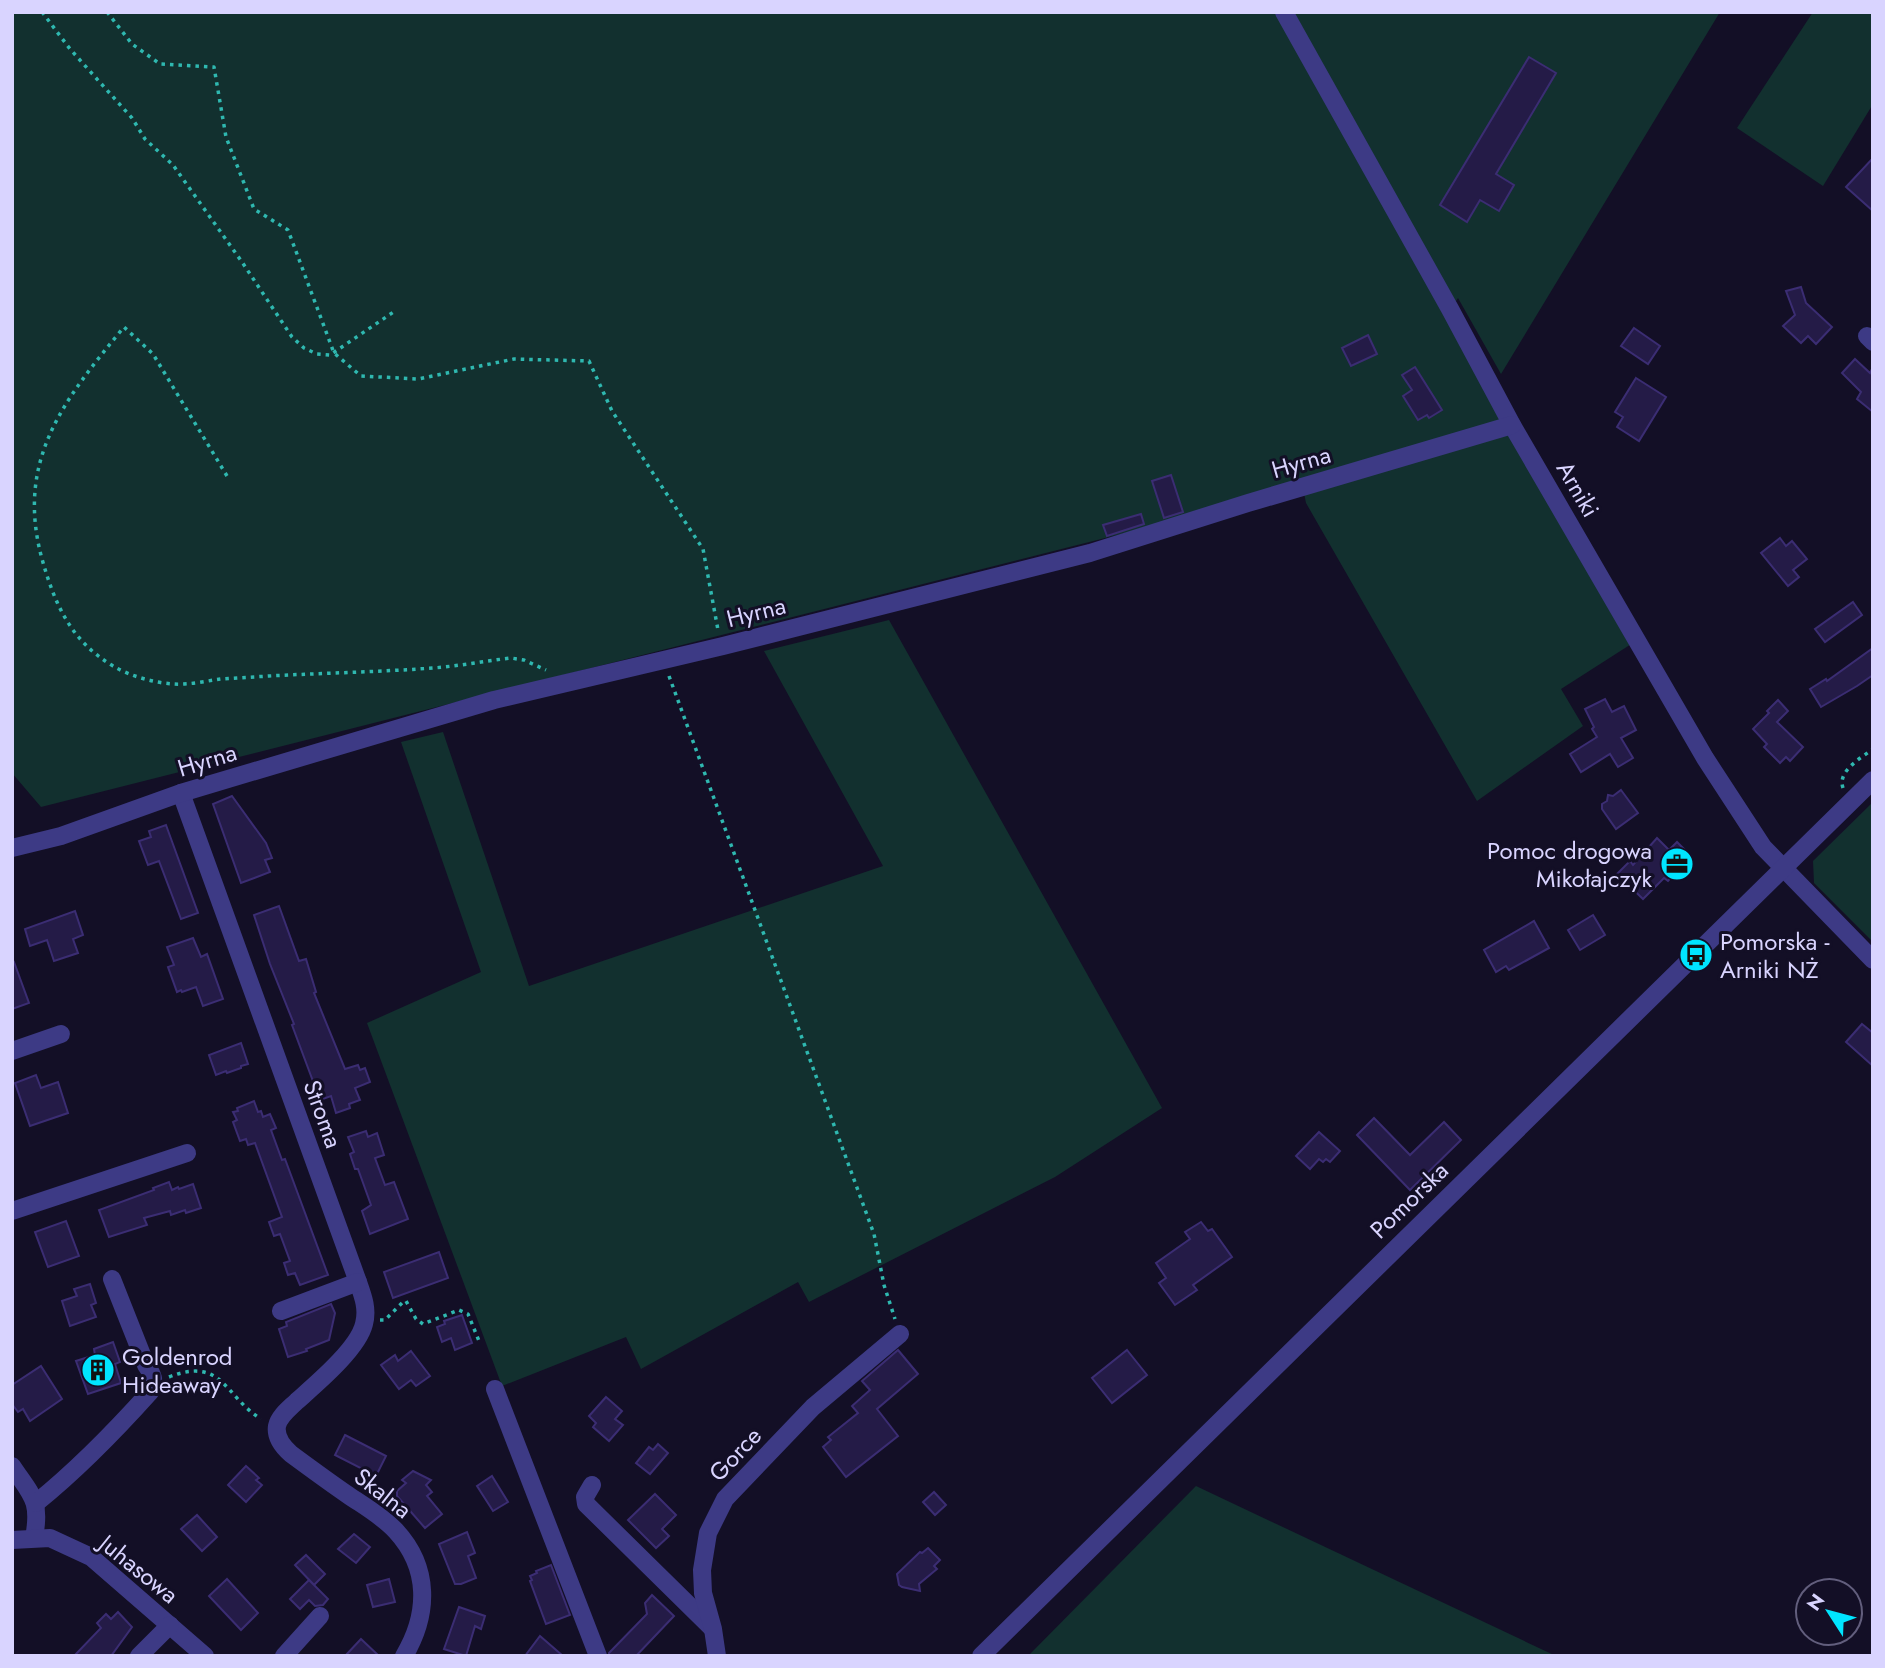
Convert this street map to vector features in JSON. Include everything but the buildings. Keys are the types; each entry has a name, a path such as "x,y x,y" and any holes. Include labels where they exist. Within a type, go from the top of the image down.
{"street":[{"name":"Arniki","path":"1284,12 1512,425 1705,758 1758,840 1873,960"},
{"name":"Hyrna","path":"12,848 61,836 181,793 494,700 1090,554 1248,503 1512,425"},
{"name":"Pomorska","path":"981,1656 1873,780"},
{"name":"Stroma","path":"181,793 366,1308 364,1326 356,1340 334,1367 286,1411 276,1428"},
{"path":"12,1051 61,1034"},
{"path":"12,1211 187,1153"},
{"path":"36,1503 91,1454 136,1408 154,1383 112,1279"},
{"path":"281,1311 358,1282"},
{"name":"Gorce","path":"717,1656 703,1593 702,1570 708,1533 725,1499 813,1407 900,1334"},
{"path":"495,1389 598,1656"},
{"name":"Skalna","path":"276,1428 283,1446 316,1473 381,1518 396,1532 412,1556 423,1595 419,1626 404,1656"},
{"path":"12,1466 36,1503 38,1518 34,1538"},
{"path":"592,1485 585,1497 586,1504 713,1629"},
{"name":"Juhasowa","path":"12,1539 50,1538 92,1557 205,1656"},
{"path":"284,1656 320,1616"},
{"path":"139,1656 170,1625"}],"path":[{"path":"42,12 132,118 145,139 173,165 292,337 304,348 317,354 330,355 395,312"},
{"path":"107,12 132,44 160,64 214,67 226,137 254,208 288,230 334,353 361,376 418,379 514,359 589,361 612,411 703,549 720,646"},
{"path":"227,476 153,354 124,327 87,371 55,422 44,448 33,493 40,552 52,593 68,625 90,651 114,667 135,676 173,684 232,678 434,668 511,658 524,660 575,680"},
{"path":"663,659 874,1234 884,1285 900,1334"},
{"path":"1843,791 1841,783 1845,772 1873,749"},
{"path":"385,1320 404,1301 419,1323 423,1324 459,1310 468,1314 479,1341"},
{"path":"154,1383 186,1371 201,1371 216,1376 252,1413 276,1428"}],"green space":[{"path":"12,12 1720,12 1501,374 1458,298 1451,309 1636,641 1561,689 1583,726 1477,801 1306,503 1303,488 41,807 12,773"},
{"path":"1813,12 1873,12 1873,104 1823,186 1737,128"},
{"path":"889,620 1162,1108 1055,1177 809,1302 798,1282 641,1369 626,1337 502,1386 367,1023 481,972 401,742 443,732 529,986 883,866 764,651"},
{"path":"1873,802 1873,942 1814,883 1813,861"},
{"path":"1196,1486 1556,1656 1030,1654"}],"place":[{"name":"Pomoc drogowa Mikołajczyk","path":"1677,864"},
{"name":"Pomorska - Arniki NŻ","path":"1696,955"},
{"name":"Goldenrod Hideaway","path":"98,1370"}]}
